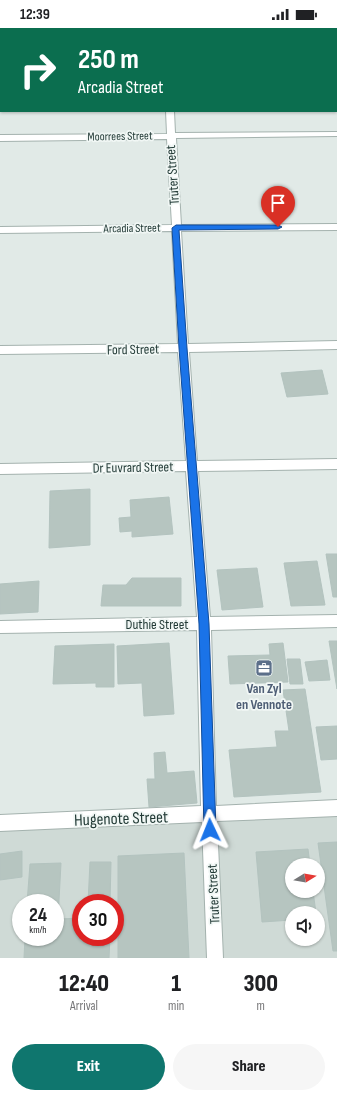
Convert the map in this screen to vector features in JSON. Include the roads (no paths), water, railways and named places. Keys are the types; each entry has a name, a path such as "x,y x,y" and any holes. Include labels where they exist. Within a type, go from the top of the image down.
{"street":[{"name":"Truter Street","path":"170,112 170,135 183,348 204,624 209,814 216,958"},
{"name":"Moorrees Street","path":"0,138 337,134"},
{"name":"Arcadia Street","path":"0,230 337,226"},
{"name":"Ford Street","path":"0,350 337,345"},
{"name":"Dr Euvrard Street","path":"0,469 337,464"},
{"name":"Duthie Street","path":"0,627 337,621"},
{"name":"Hugenote Street","path":"0,823 337,808"}],"place":[{"name":"Van Zyl en Vennote","path":"264,668"}]}
